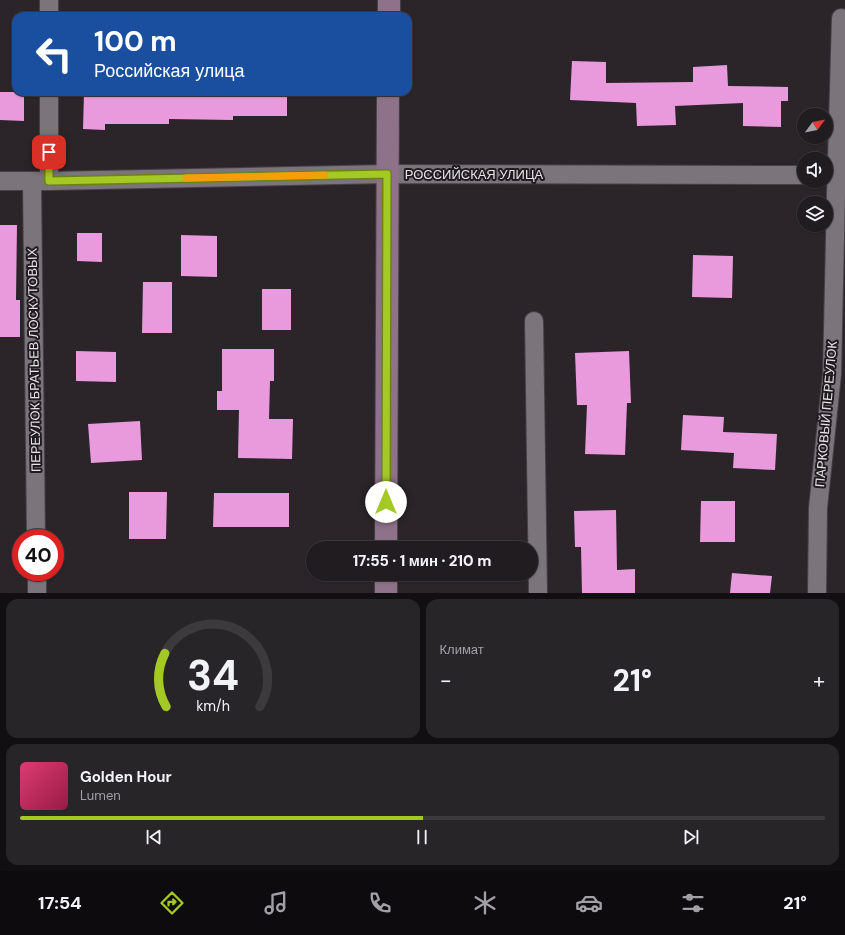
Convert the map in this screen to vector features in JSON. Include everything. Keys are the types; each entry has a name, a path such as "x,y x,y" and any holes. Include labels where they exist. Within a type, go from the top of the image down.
{"street":[{"path":"49,0 49,12"},
{"path":"388,12 389,0"},
{"name":"ПАРКОВЫЙ ПЕРЕУЛОК","path":"817,593 818,508 832,374 841,18"},
{"name":"ПЕРЕУЛОК БРАТЬЕВ ЛОСКУТОВЫХ","path":"36,529 41,182 49,96"},
{"path":"386,541 388,96"},
{"name":"РОССИЙСКАЯ УЛИЦА","path":"0,181 41,182 387,174 797,175"},
{"path":"534,321 538,593"},
{"path":"36,581 37,593"},
{"path":"386,581 386,593"}],"building":[{"path":"572,61 606,62 606,83 693,82 693,67 727,65 728,86 788,87 788,101 781,101 781,127 743,126 743,103 675,106 676,125 637,126 636,103 570,100"},
{"path":"0,92 12,92 12,96 24,96 24,121 0,120"},
{"path":"84,96 287,96 287,116 233,116 233,120 169,119 169,124 105,124 105,130 83,129"},
{"path":"0,225 17,225 16,300 20,300 20,337 0,337"},
{"path":"77,233 102,233 102,262 77,261"},
{"path":"181,235 217,236 217,277 181,276"},
{"path":"693,255 733,256 732,298 692,297"},
{"path":"143,282 172,282 172,333 142,333"},
{"path":"262,289 291,289 291,330 262,330"},
{"path":"222,349 274,349 274,381 270,381 269,419 293,419 292,459 238,458 239,410 217,410 217,391 222,391"},
{"path":"76,351 116,352 116,382 76,381"},
{"path":"629,351 631,403 627,403 625,455 585,454 587,405 577,405 575,353"},
{"path":"683,415 724,417 723,432 777,434 775,470 733,468 734,453 681,450"},
{"path":"140,421 142,460 91,463 88,424"},
{"path":"129,492 167,492 166,539 129,539"},
{"path":"214,493 289,493 289,527 213,527"},
{"path":"701,501 735,501 735,542 700,542"},
{"path":"616,510 617,570 635,569 635,593 582,593 581,547 575,547 574,511"},
{"path":"732,573 772,576 770,593 730,593"}],"slow traffic":[{"path":"186,178 325,175"}],"route":[{"path":"49,152 49,181 387,174 386,502"}]}
